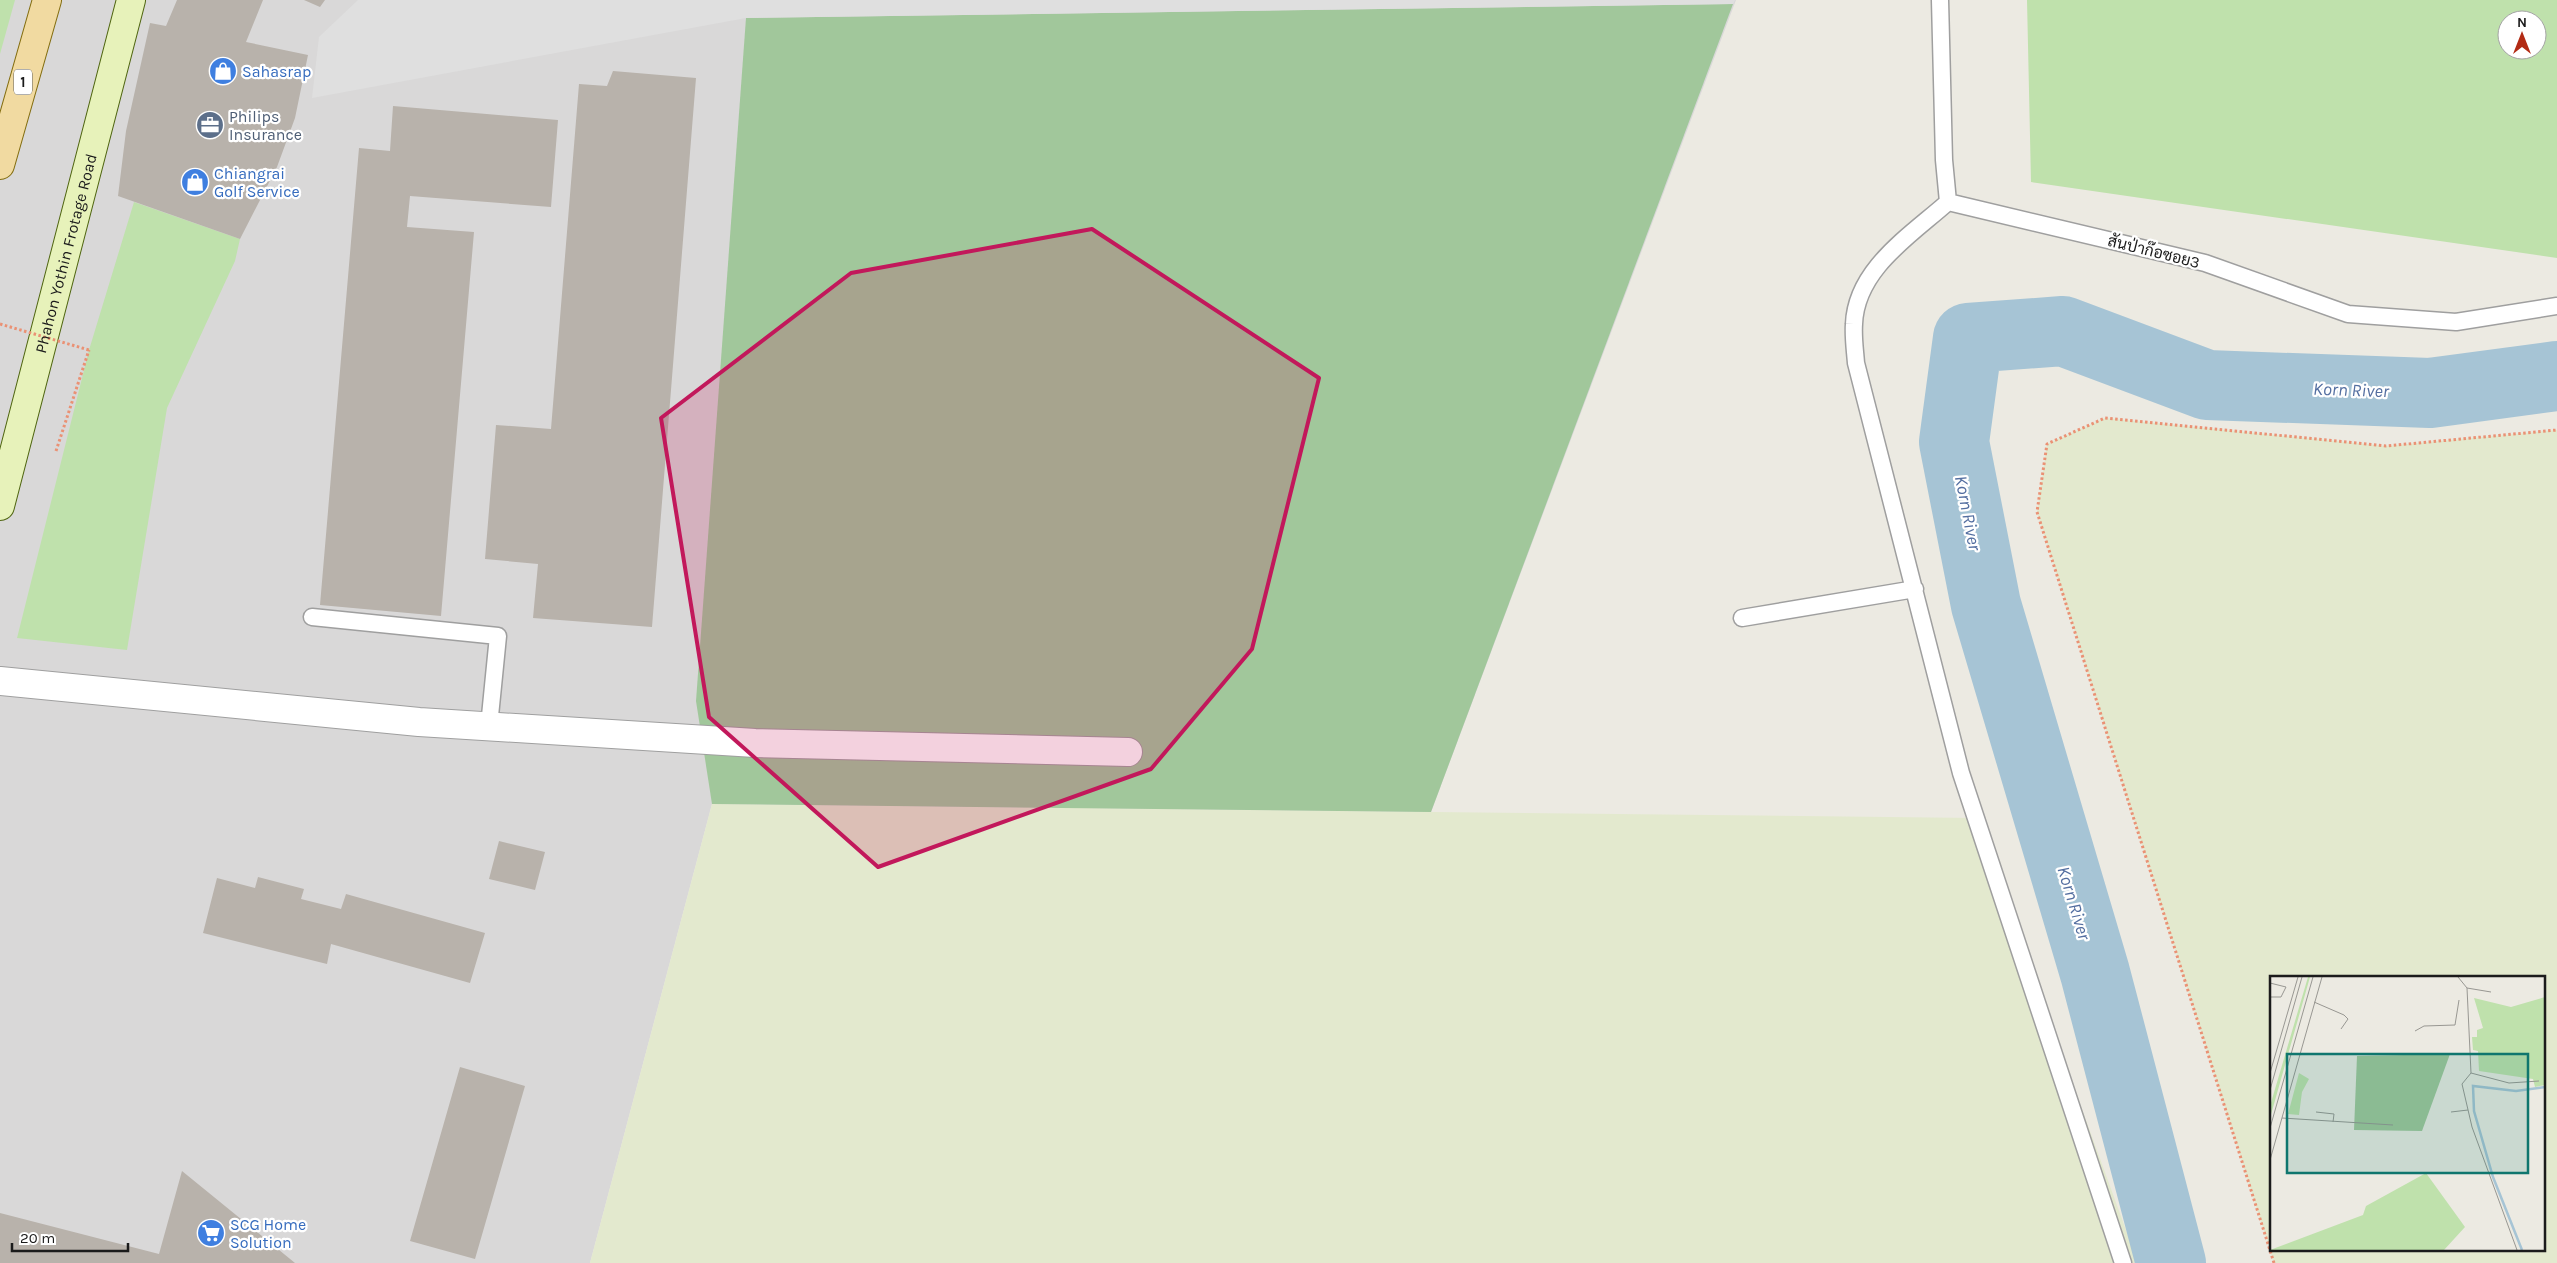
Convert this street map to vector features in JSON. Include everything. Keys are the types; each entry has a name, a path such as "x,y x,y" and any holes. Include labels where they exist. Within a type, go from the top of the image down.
{"main road":[{"name":"1","path":"0,165 47,0"},
{"name":"Phahon Yothin Frotage Road","path":"0,506 131,0"}],"street":[{"path":"0,681 420,722 755,743 1128,752"}],"lane":[{"path":"1940,0 1944,160 1948,202 1876,266 1862,291 1854,323 1856,363 1961,773 2123,1263"},
{"name":"สันป่าก๊อซอย3","path":"1948,202 2205,263 2348,314 2456,322 2557,306"},
{"path":"1742,618 1915,589"},
{"path":"312,617 498,636 489,726"}],"path":[{"path":"0,324 88,350 56,451"},
{"path":"2274,1263 2037,512 2047,444 2105,418 2386,446 2557,430"}],"highlighted area":[{"path":"1092,229 1319,378 1252,649 1151,769 878,867 709,717 661,418 851,273"}],"shaded area":[{"path":"0,0 1736,0 1431,812 712,804 590,1263 0,1263"},
{"path":"358,0 1735,0 1733,4 746,18 312,98 319,37"}],"green space":[{"path":"0,0 15,0 0,54"},
{"path":"2027,0 2557,0 2557,258 2031,182"},
{"path":"1733,4 1431,812 712,804 696,701 746,18"},
{"path":"134,202 240,239 235,261 167,408 127,650 17,638 89,350"},
{"path":"2105,418 2386,446 2557,430 2557,1263 2274,1263 2037,512 2047,444"},
{"path":"712,804 1976,818 2138,1263 590,1263"}],"building":[{"path":"177,0 263,0 246,42 308,55 295,118 277,167 240,239 118,196 126,131 150,23 166,26"},
{"path":"304,0 325,0 320,7"},
{"path":"613,71 696,78 652,627 533,618 538,564 485,559 496,425 551,429 579,84 607,86"},
{"path":"393,106 558,120 551,207 410,196 407,227 474,232 441,616 320,605 359,148 390,151"},
{"path":"499,841 545,852 535,890 489,879"},
{"path":"258,877 304,889 301,899 341,909 346,894 485,933 470,983 331,944 327,964 203,933 217,878 255,888"},
{"path":"460,1067 525,1086 475,1259 410,1241"},
{"name":"SCG Home Solution","path":"182,1171 295,1263 0,1263 0,1213 159,1254"}],"waterway":[{"name":"Korn River","path":"2171,1263 2095,973 1986,605 1954,442 1968,338 2063,331 2207,385 2430,393 2557,376"}],"place":[{"name":"Sahasrap","path":"223,71"},
{"name":"Philips Insurance","path":"210,125"},
{"name":"Chiangrai Golf Service","path":"195,182"},
{"name":"SCG Home Solution","path":"211,1233"}]}
